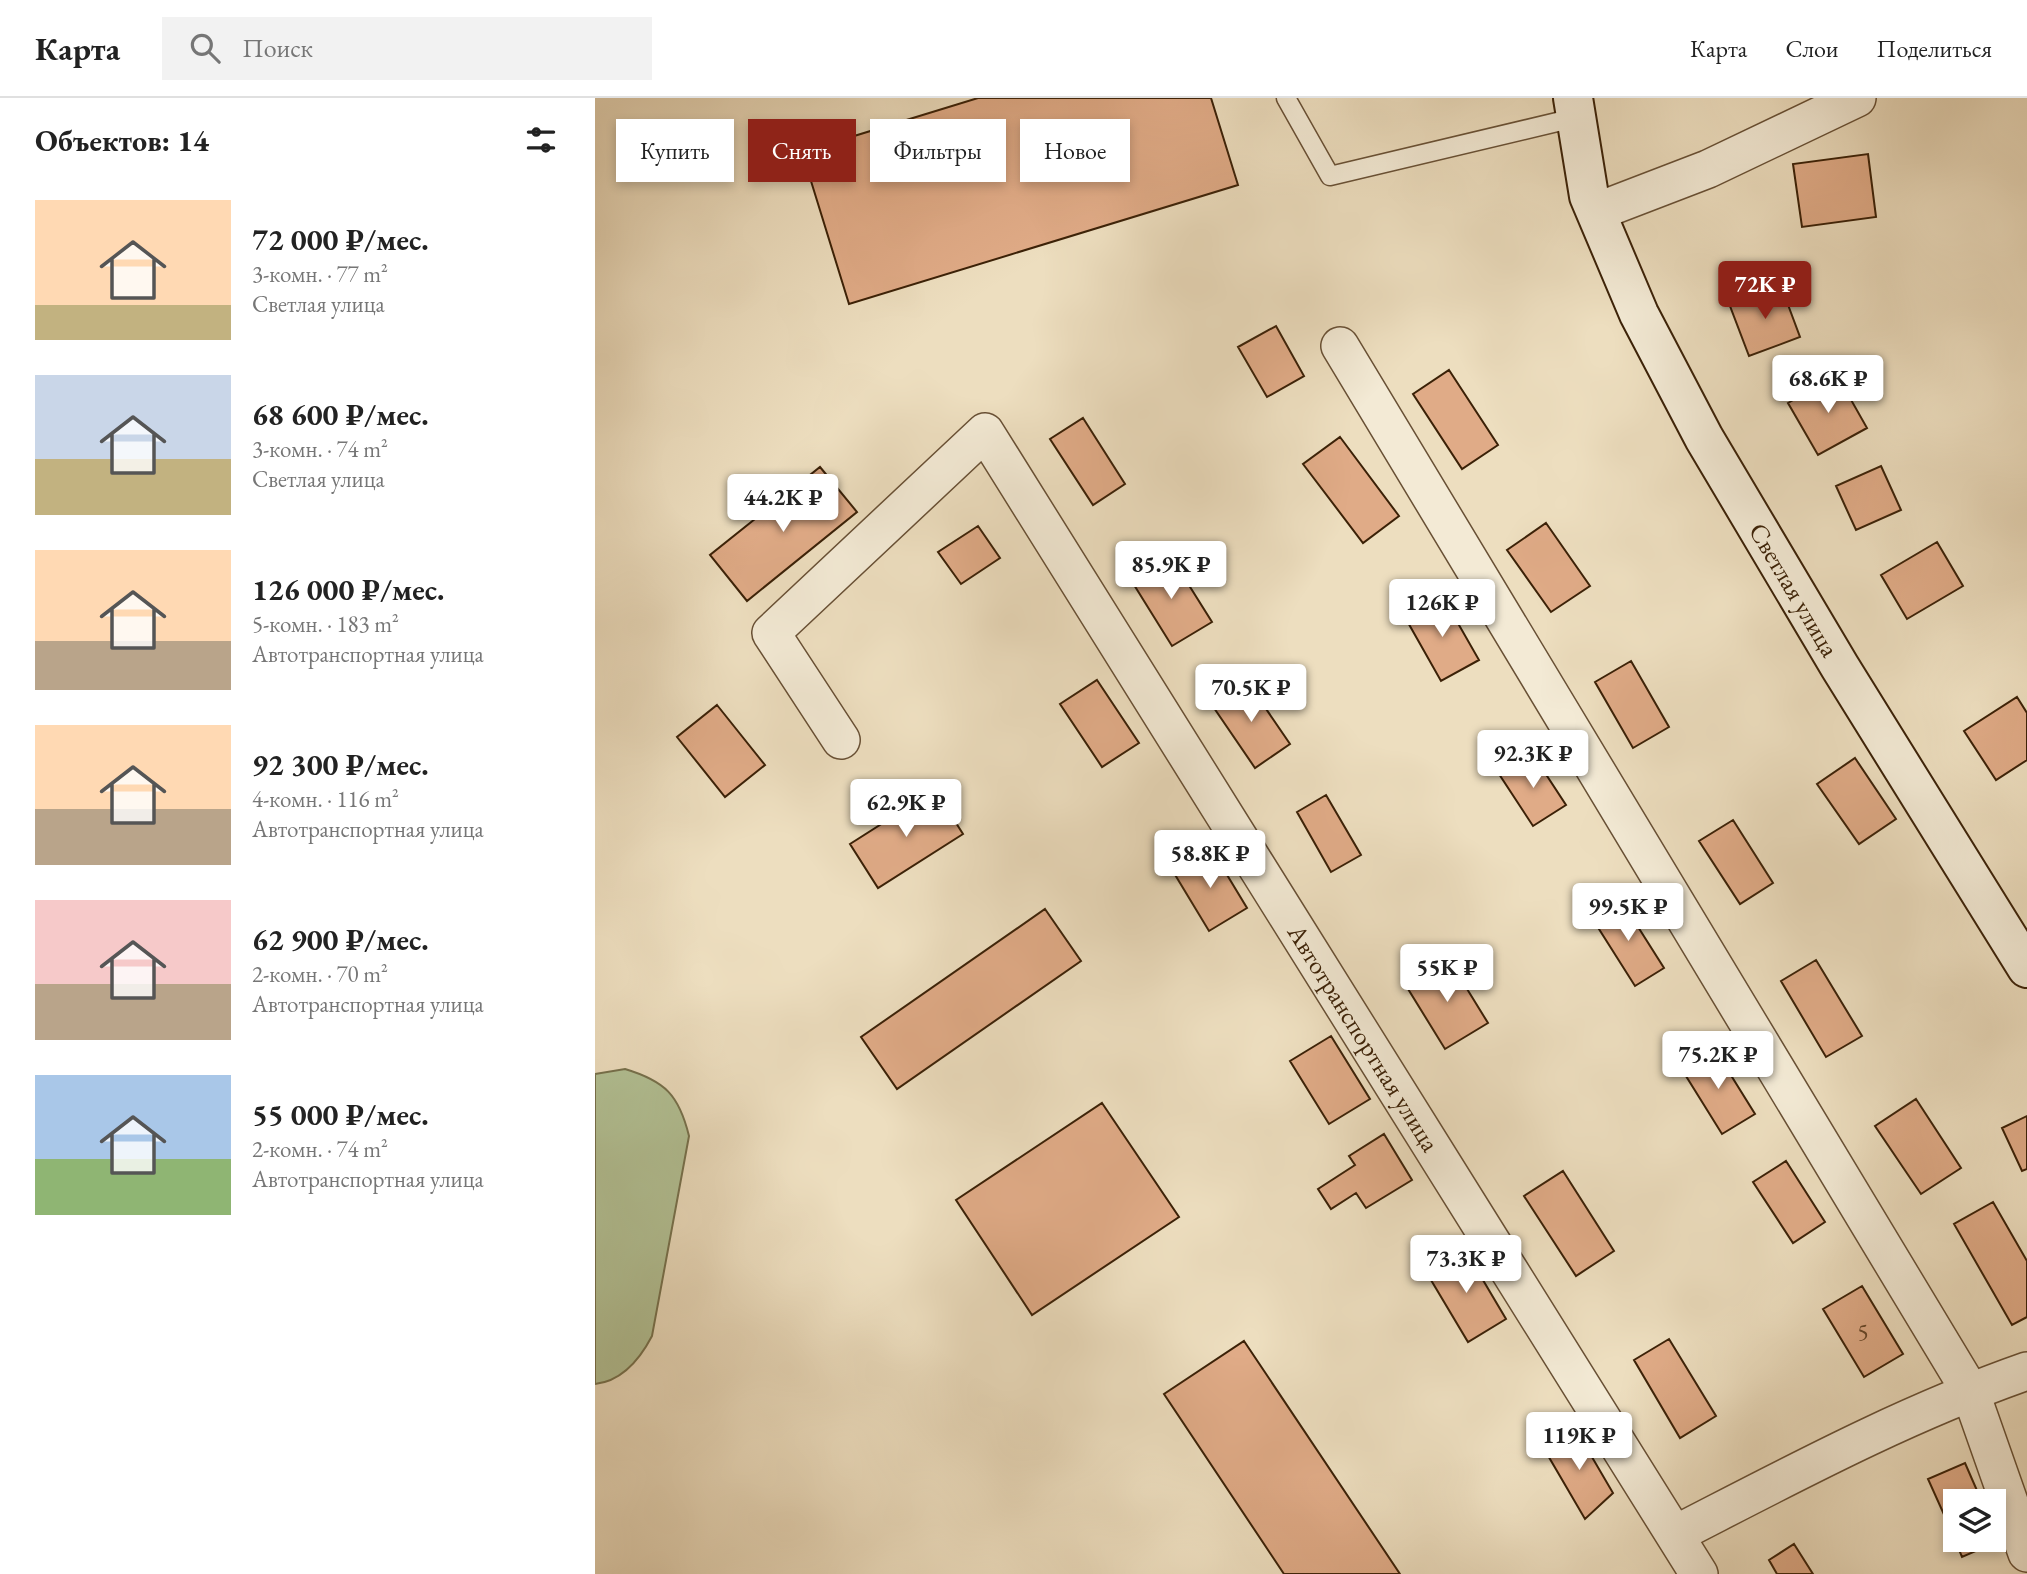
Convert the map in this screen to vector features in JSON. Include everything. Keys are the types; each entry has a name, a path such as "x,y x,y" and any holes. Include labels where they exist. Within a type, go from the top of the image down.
{"street":[{"path":"1592,204 1708,169 1857,98"},
{"name":"Светлая улица","path":"1573,108 1592,204 1639,314 1704,438 2027,968"},
{"path":"1341,346 1971,1391 2027,1553"},
{"name":"Автотранспортная улица","path":"841,740 771,633 985,432 1699,1574"},
{"path":"1676,1534 1875,1432 1971,1391 2027,1371"}],"lane":[{"path":"1286,98 1330,176 1573,108"}],"green space":[{"path":"625,1069 650,1079 668,1092 680,1110 689,1136 652,1336 642,1353 622,1374 595,1384 595,1074"}],"building":[{"path":"978,98 1211,98 1238,185 849,304 811,182 856,182 856,135 870,131 870,182 1006,182 1006,119 910,119"},
{"path":"1868,154 1876,217 1802,227 1793,164"},
{"path":"1781,286 1800,337 1749,356 1730,306"},
{"path":"1276,326 1304,376 1267,397 1238,347"},
{"path":"1449,370 1498,445 1462,469 1413,394"},
{"path":"1837,375 1867,428 1818,455 1788,403"},
{"path":"1083,418 1125,484 1093,505 1050,439"},
{"path":"1340,437 1399,516 1363,543 1303,464"},
{"path":"1881,466 1901,510 1856,530 1836,486"},
{"path":"820,467 857,512 747,601 710,555"},
{"path":"1546,523 1590,586 1551,612 1507,550"},
{"path":"978,526 1000,558 961,584 938,552"},
{"path":"1937,542 1963,586 1907,619 1881,575"},
{"path":"1170,555 1212,622 1172,646 1131,580"},
{"path":"1443,597 1479,660 1441,681 1406,619"},
{"path":"1631,661 1669,727 1633,748 1595,682"},
{"path":"1097,680 1139,743 1102,767 1060,704"},
{"path":"1247,681 1290,744 1255,768 1212,705"},
{"path":"2017,697 2027,713 2027,760 1996,780 1964,731"},
{"path":"717,705 765,765 725,797 677,737"},
{"path":"1532,753 1566,805 1533,826 1499,774"},
{"path":"1855,758 1896,819 1859,844 1817,784"},
{"path":"935,790 963,834 878,888 850,844"},
{"path":"1326,795 1361,855 1331,872 1297,812"},
{"path":"1733,820 1773,883 1740,904 1699,841"},
{"path":"1212,850 1247,908 1209,931 1174,873"},
{"path":"1621,900 1664,968 1635,986 1592,918"},
{"path":"1045,909 1081,961 897,1089 861,1037"},
{"path":"1448,958 1488,1023 1445,1049 1405,984"},
{"path":"1816,960 1862,1036 1826,1057 1781,981"},
{"path":"1331,1036 1370,1099 1329,1124 1290,1061"},
{"path":"1714,1048 1755,1114 1722,1134 1681,1068"},
{"path":"1916,1099 1961,1168 1921,1194 1875,1126"},
{"path":"1102,1103 1179,1217 1032,1315 956,1200"},
{"path":"2027,1116 2027,1169 2022,1171 2002,1128"},
{"path":"1384,1134 1412,1180 1366,1208 1356,1193 1331,1209 1318,1189 1355,1165 1349,1156"},
{"path":"1786,1161 1825,1222 1793,1243 1753,1182"},
{"path":"1563,1171 1614,1251 1576,1276 1524,1196"},
{"path":"1993,1202 2027,1261 2027,1317 2012,1325 1954,1224"},
{"path":"1464,1248 1506,1319 1468,1342 1425,1270"},
{"path":"1862,1286 1903,1354 1864,1377 1823,1309"},
{"path":"1669,1339 1716,1416 1680,1438 1634,1360"},
{"path":"1244,1341 1400,1574 1284,1574 1164,1394"},
{"path":"1575,1428 1613,1493 1585,1519 1543,1447"},
{"path":"1965,1463 1976,1489 1943,1489 1943,1512 1928,1479"},
{"path":"1794,1544 1813,1574 1777,1574 1769,1560"},
{"path":"1960,1552 1974,1552 1962,1557"}]}
